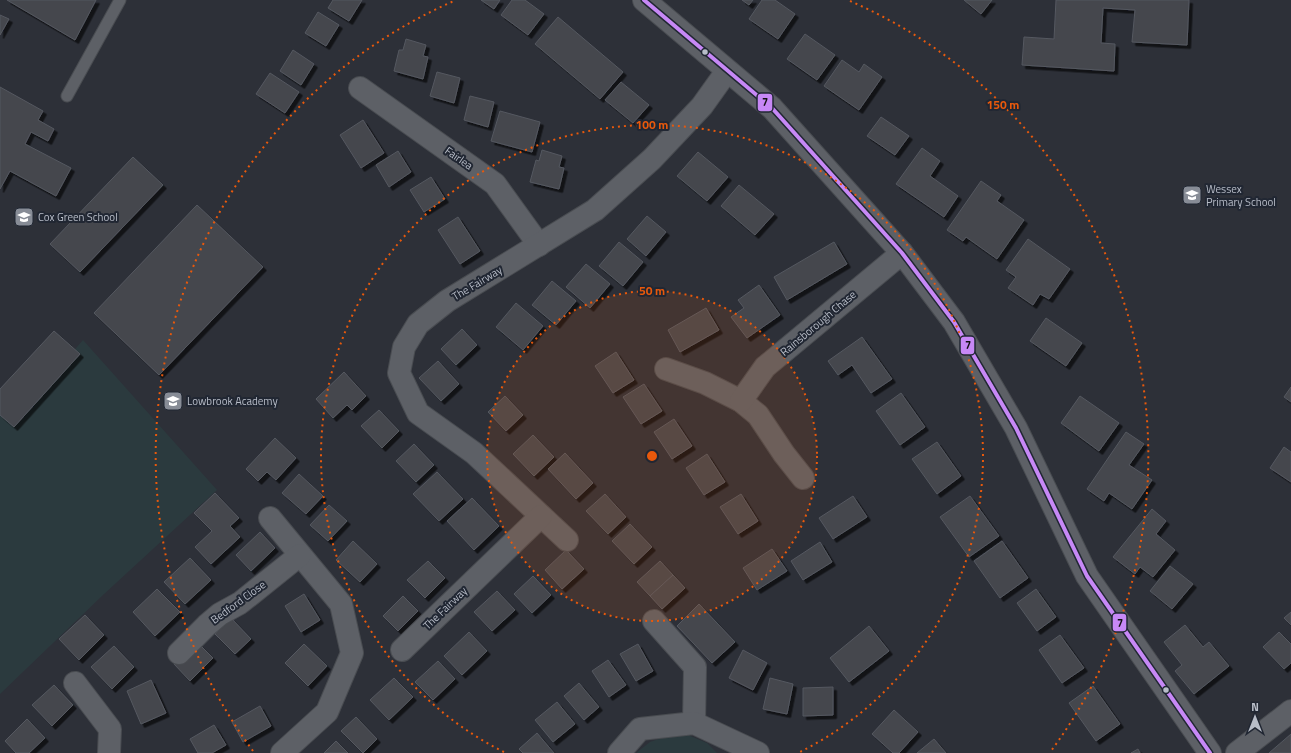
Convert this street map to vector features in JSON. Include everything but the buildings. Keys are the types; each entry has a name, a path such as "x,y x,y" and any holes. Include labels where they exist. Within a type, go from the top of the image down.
{"street":[{"path":"644,0 772,108 902,253 954,322 1016,428 1087,576 1210,753"},
{"name":"The Fairway","path":"567,540 474,453 418,414 399,373 404,347 418,324 447,301 595,210 652,158 702,106 727,71"},
{"name":"Fairlea","path":"360,88 495,184 539,245"},
{"name":"Rainsborough Chase","path":"742,401 765,367 902,253"},
{"path":"666,369 705,383 742,401 758,415 784,454 803,478"},
{"name":"The Fairway","path":"402,650 541,516"},
{"path":"270,518 341,604 352,653 327,712 282,753"},
{"name":"Bedford Close","path":"179,653 207,625 240,603 300,555"},
{"path":"654,621 695,667 694,723"},
{"path":"75,683 110,729 109,753"},
{"path":"1237,753 1291,711"},
{"path":"619,753 640,730 694,723 758,753"}],"lane":[{"path":"66,96 120,0"}],"shaded area":[{"path":"83,340 217,490 103,595 0,694 0,397 20,413"},
{"path":"670,735 688,735 707,743 717,753 636,753 650,742"}],"transit line":[{"name":"7","path":"644,0 772,108 902,253 954,322 1016,428 1087,576 1210,753"}],"place":[{"name":"Wessex Primary School","path":"1192,195"},
{"name":"Cox Green School","path":"24,217"},
{"name":"Lowbrook Academy","path":"173,401"}]}
